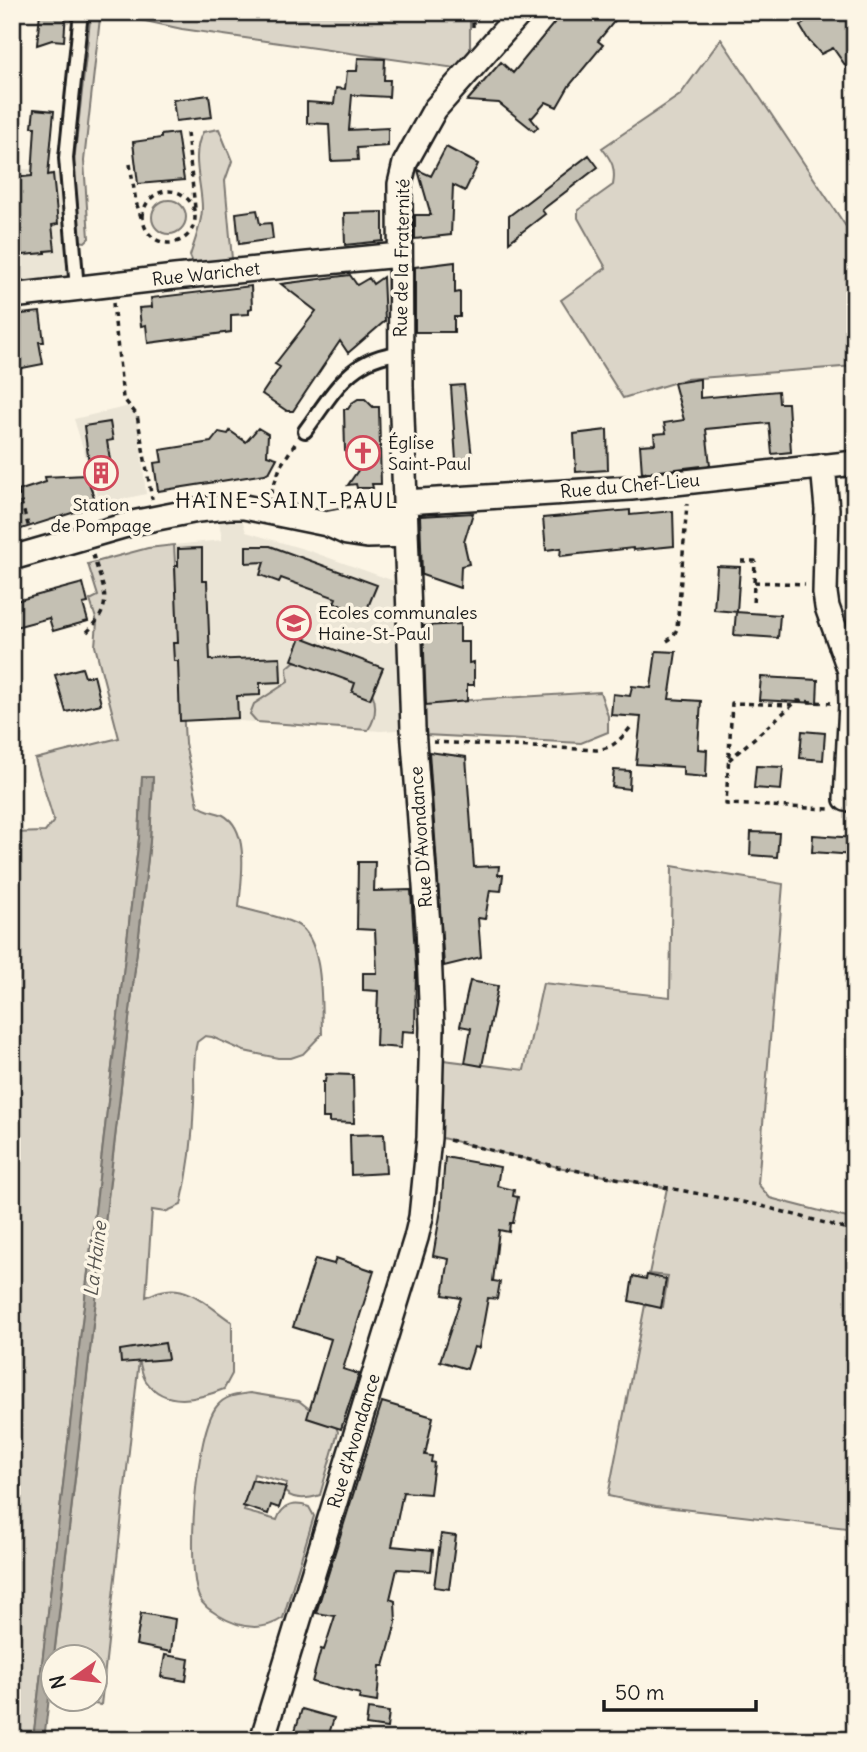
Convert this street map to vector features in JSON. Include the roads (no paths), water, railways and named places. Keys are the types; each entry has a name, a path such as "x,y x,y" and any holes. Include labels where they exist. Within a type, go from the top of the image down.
{"street":[{"name":"Rue de la Fraternité","path":"405,518 400,184 405,163 435,110 521,12"},
{"name":"Rue Warichet","path":"12,296 399,255"},
{"name":"Rue du Chef-Lieu","path":"12,558 155,518 229,507 327,524 346,533 367,536 405,518 684,481 855,463"},
{"path":"822,466 827,509 827,607 850,671 852,736 846,799"},
{"name":"Rue D'Avondance","path":"405,518 414,741 430,963 432,1027 429,1138"},
{"name":"Rue d'Avondance","path":"262,1740 421,1217 429,1138"}],"lane":[{"path":"77,289 66,158 81,12"},
{"path":"304,431 349,373 359,365 387,354 401,353"}],"water":[{"name":"La Haine","path":"142,777 153,777 150,841 55,1644 44,1644 139,838"},
{"path":"38,1697 38,1714 47,1714 44,1740 33,1740"}],"place":[{"name":"Église Saint-Paul","path":"363,453"},
{"name":"Station de Pompage","path":"101,473"},
{"name":"Ecoles communales Haine-St-Paul","path":"294,623"}],"district":[{"name":"HAINE-SAINT-PAUL","path":"287,501"}]}
